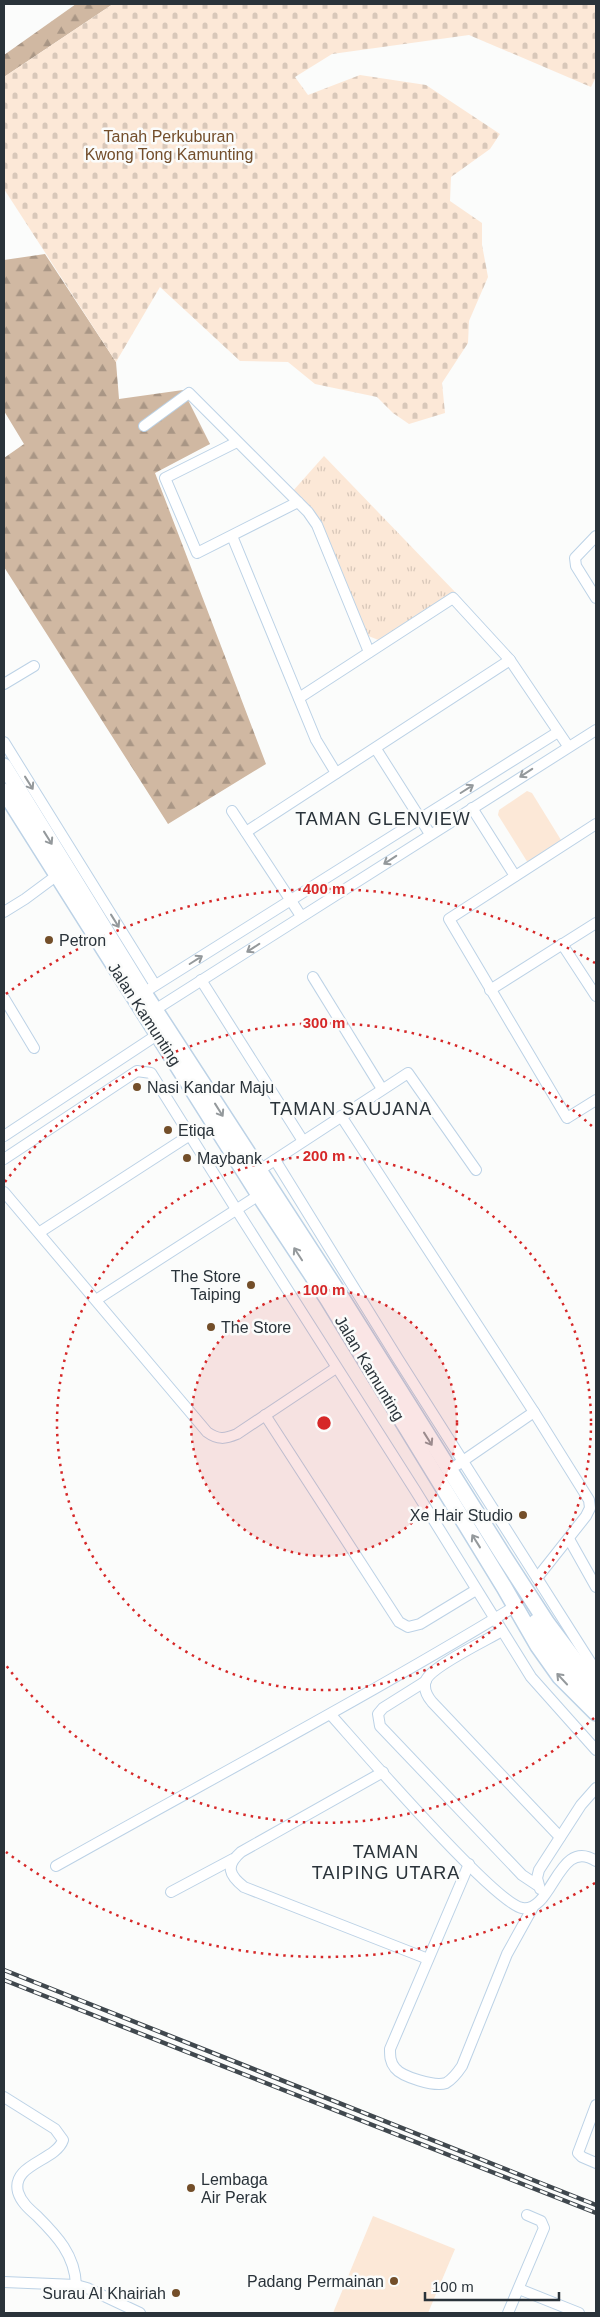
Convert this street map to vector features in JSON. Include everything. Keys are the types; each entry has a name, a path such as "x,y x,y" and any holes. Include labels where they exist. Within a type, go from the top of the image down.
{"main road":[{"name":"Jalan Kamunting","path":"4,766 145,992 151,1013 338,1292 448,1471 548,1623 574,1659 596,1684"},
{"name":"Jalan Kamunting","path":"4,791 56,876 89,939 145,992"},
{"name":"Jalan Kamunting","path":"163,1031 259,1195 327,1298 550,1665 596,1713"},
{"path":"504,1587 518,1598 569,1670 596,1696"}],"street":[{"path":"144,426 189,394 298,502 317,526 369,652"},
{"path":"237,442 166,478 197,553 298,502"},
{"path":"232,536 316,740 336,773"},
{"path":"596,536 575,558 576,566 596,598"},
{"path":"299,698 453,598 510,660 568,746"},
{"path":"246,832 510,660"},
{"path":"4,684 34,666"},
{"path":"151,1013 568,746 596,730"},
{"path":"4,742 145,992 558,732"},
{"path":"376,749 430,834"},
{"path":"472,808 515,876"},
{"path":"232,811 301,916"},
{"path":"596,824 449,919 567,1118 596,1100"},
{"path":"4,912 56,876"},
{"path":"490,990 596,923"},
{"path":"562,944 596,996"},
{"path":"313,977 382,1089"},
{"path":"201,980 303,1140"},
{"path":"4,998 8,1013 34,1048"},
{"path":"4,1136 163,1031"},
{"path":"4,1159 137,1071 151,1073 531,1677 596,1750"},
{"path":"258,1171 408,1073 476,1170"},
{"path":"341,1116 534,1412 589,1500 590,1508 586,1516 537,1578"},
{"path":"40,1232 190,1135"},
{"path":"275,1160 462,1462 596,1671"},
{"path":"4,1192 40,1232 207,1432 214,1437 219,1439 237,1434 336,1368"},
{"path":"96,1300 259,1195"},
{"path":"448,1471 534,1412"},
{"path":"265,1415 399,1622 408,1627 420,1624 476,1590"},
{"path":"569,1539 596,1587"},
{"path":"56,1866 231,1768 331,1715 514,1607"},
{"path":"502,1631 438,1668 426,1681 383,1708 378,1714 380,1726 522,1875 537,1885 545,1896"},
{"path":"405,1672 411,1690"},
{"path":"426,1681 426,1694 432,1702 560,1836"},
{"path":"331,1715 469,1864 506,1900 523,1908 533,1907"},
{"path":"172,1892 383,1772"},
{"path":"537,1885 539,1870 581,1804 596,1788"},
{"path":"469,1864 390,2049 390,2059 395,2068 404,2075 436,2084 446,2083 456,2075 462,2066 504,1962 533,1907 545,1896 566,1864 574,1858 592,1858 596,1861"},
{"path":"233,1859 230,1867 232,1874 244,1887 428,1959"},
{"path":"4,2097 55,2129 63,2140 56,2151 22,2174 18,2182 18,2191 26,2206 56,2235 66,2249 73,2264 76,2285"},
{"path":"596,2105 578,2154 596,2163"},
{"path":"508,2313 544,2228 541,2221 527,2215"},
{"path":"4,2282 76,2285 87,2288 140,2313"},
{"path":"519,2289 579,2313"}],"green space":[{"path":"76,4 113,4 4,77 4,55"},
{"name":"Tanah Perkuburan Kwong Tong Kamunting","path":"113,4 596,4 596,77 591,87 469,35 332,54 295,77 308,95 360,75 426,85 500,134 490,149 451,177 450,201 482,223 482,245 488,277 469,321 468,343 442,383 445,413 409,424 393,413 377,397 315,384 288,362 240,361 160,287 116,362 4,189 4,77"},
{"path":"45,254 116,362 119,399 183,390 210,444 155,473 266,764 168,824 4,567 4,458 24,444 4,411 4,260"},
{"path":"324,456 457,594 381,641 366,635 319,521 292,492"},
{"path":"527,791 532,793 561,840 528,863 498,815 499,810"},
{"name":"Padang Permainan","path":"373,2216 455,2249 428,2313 333,2313"}],"railway":[{"path":"4,1970 596,2205"},
{"path":"4,1980 596,2213"}],"place":[{"name":"Petron","path":"49,940"},
{"name":"Nasi Kandar Maju","path":"137,1087"},
{"name":"Etiqa","path":"168,1130"},
{"name":"Maybank","path":"187,1158"},
{"name":"The Store Taiping","path":"251,1285"},
{"name":"The Store","path":"211,1327"},
{"name":"Xe Hair Studio","path":"523,1515"},
{"name":"Lembaga Air Perak","path":"191,2188"},
{"name":"Padang Permainan","path":"394,2281"},
{"name":"Surau Al Khairiah","path":"176,2293"}],"district":[{"name":"TAMAN GLENVIEW","path":"383,819"},
{"name":"TAMAN SAUJANA","path":"351,1109"},
{"name":"TAMAN TAIPING UTARA","path":"386,1862"}]}
